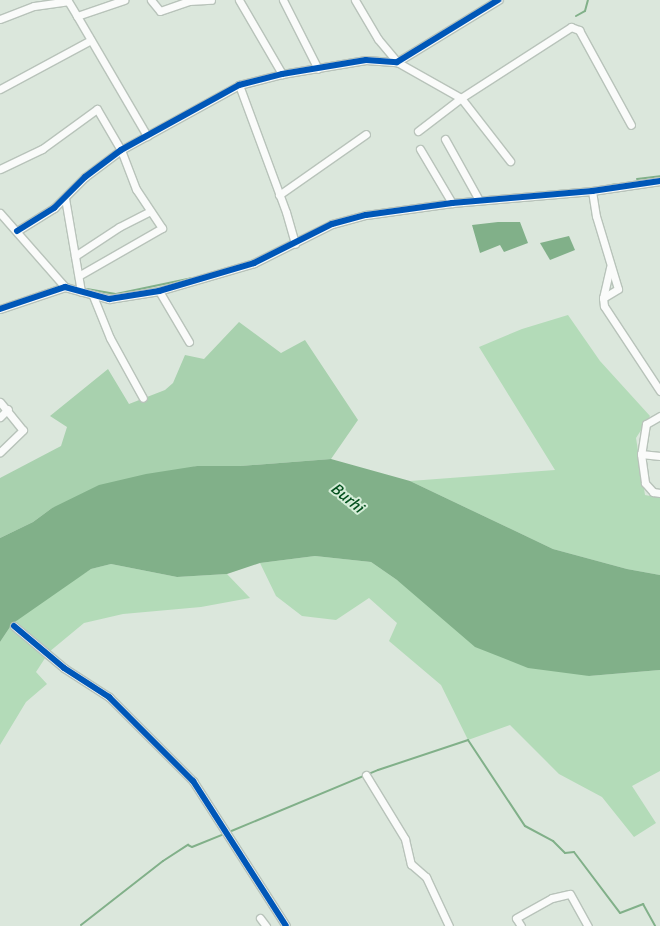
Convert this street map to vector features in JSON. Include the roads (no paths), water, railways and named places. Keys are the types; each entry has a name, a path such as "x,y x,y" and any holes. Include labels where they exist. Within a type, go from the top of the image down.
{"street":[{"path":"77,16 124,0"},
{"path":"151,0 160,11 189,1 211,0"},
{"path":"239,0 282,74"},
{"path":"283,0 318,69"},
{"path":"355,0 378,39 397,62 461,98 510,161"},
{"path":"17,231 38,220 65,198 85,177 121,150 239,85 282,74 366,60 397,62 498,0"},
{"path":"0,19 34,6 68,1 147,136"},
{"path":"418,131 461,98 565,30 576,28 631,125"},
{"path":"0,89 91,40"},
{"path":"239,85 295,244"},
{"path":"0,169 42,148 97,108 121,150 131,179 162,228 80,275"},
{"path":"279,195 366,134"},
{"path":"446,139 479,200"},
{"path":"420,149 452,203"},
{"path":"0,213 65,287 108,299 160,291 254,263 295,244 332,224 452,203 592,191 660,181"},
{"path":"592,191 610,267 618,289 603,298"},
{"path":"65,198 75,256 80,275 81,292"},
{"path":"75,256 119,226 150,211"},
{"path":"610,267 603,298 604,306 660,391"},
{"path":"0,309 65,287"},
{"path":"160,291 189,342"},
{"path":"93,296 110,338 143,398"},
{"path":"0,402 22,426 23,432 0,452"},
{"path":"0,417 8,409"},
{"path":"660,416 646,424 641,454 646,483 653,492 660,493"},
{"path":"641,454 660,456"},
{"path":"14,626 64,668 109,698 193,781 286,926"},
{"path":"366,775 405,839 411,864 426,877 449,926"},
{"path":"521,926 516,918 552,898 570,894 588,926"},
{"path":"260,918 266,926"}],"water":[{"path":"498,222 520,222 528,243 504,252 500,245 480,253 472,225"},
{"path":"569,236 575,250 550,260 540,243"},
{"name":"Burhi","path":"331,459 410,481 553,549 627,569 660,575 660,670 589,676 528,668 475,647 397,580 371,562 315,556 260,563 227,574 177,577 111,564 91,569 12,624 0,642 0,538 33,522 52,508 99,485 146,474 197,466 240,466"}],"waterway":[{"path":"576,16 585,11 588,0"},
{"path":"637,179 660,176"},
{"path":"611,185 617,184"},
{"path":"87,289 116,294 192,278"},
{"path":"229,832 378,770 468,740 525,826 553,841 565,853 574,852 620,913 643,904 655,926"},
{"path":"81,925 163,861 188,845 192,847 225,834"}]}
